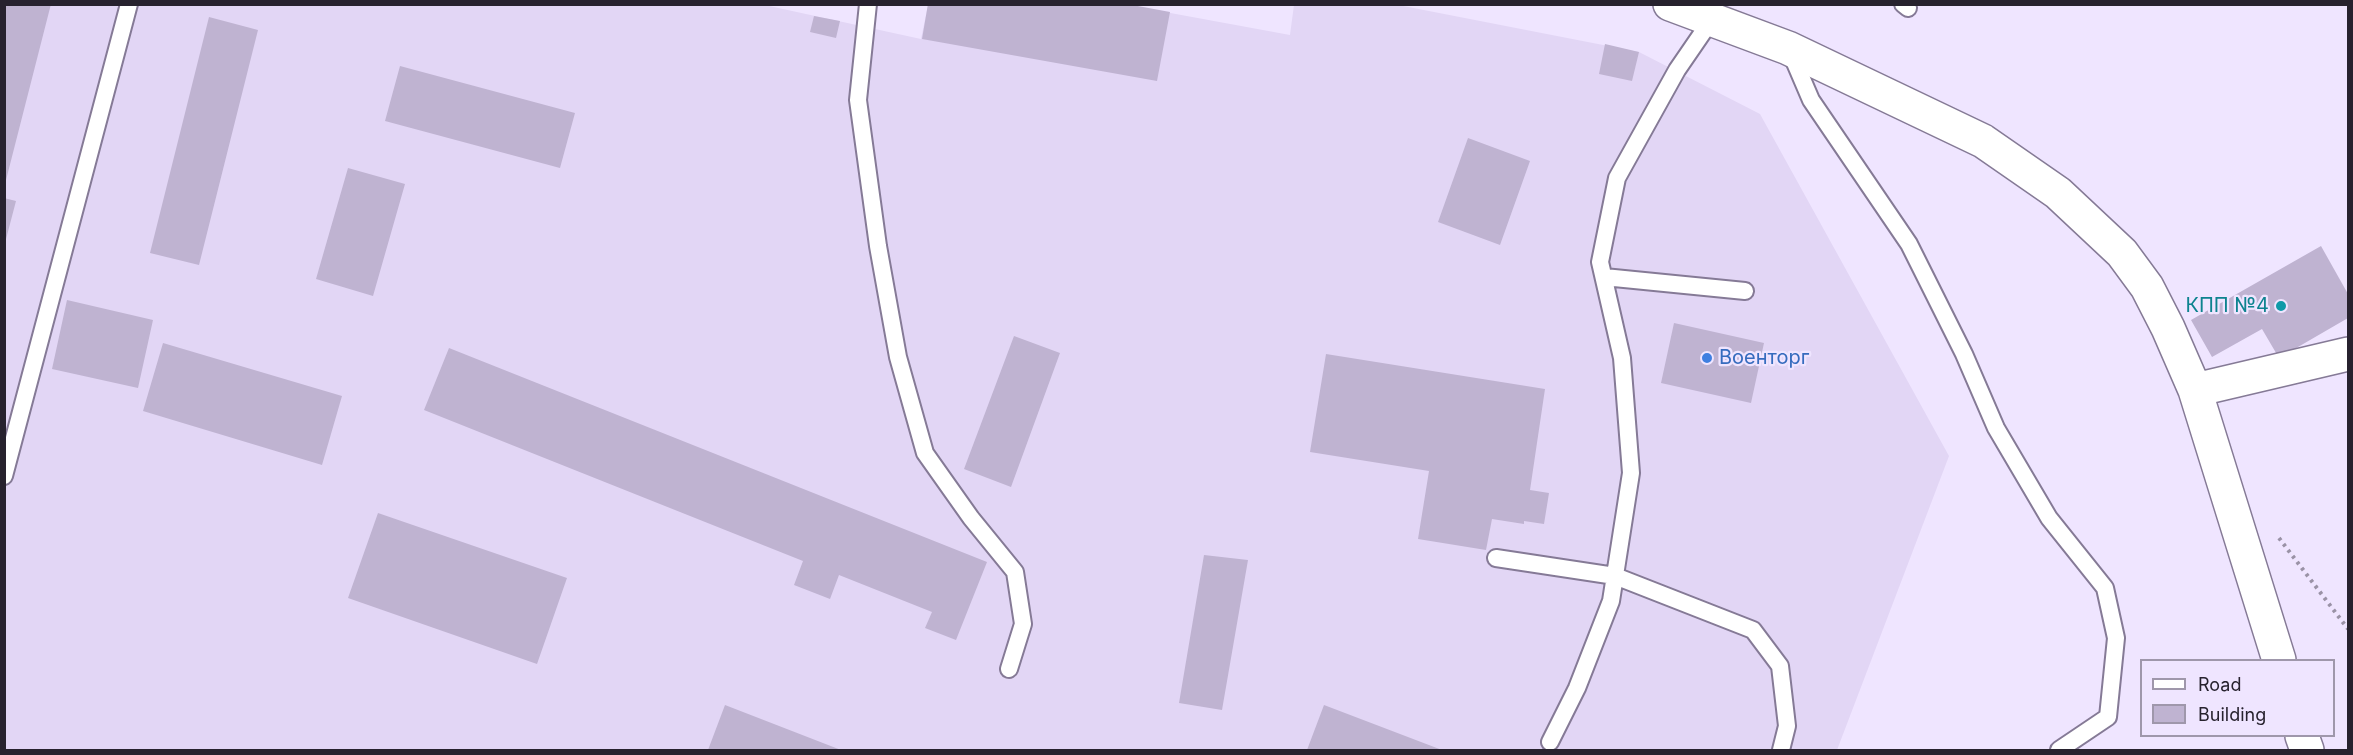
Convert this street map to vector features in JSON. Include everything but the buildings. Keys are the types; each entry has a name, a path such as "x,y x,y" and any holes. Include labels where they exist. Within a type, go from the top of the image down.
{"street":[{"path":"1670,4 1788,48 1983,141 2058,193 2122,253 2147,287 2195,390 2279,659"},
{"path":"2195,390 2349,354"}],"lane":[{"path":"4,476 129,4"},
{"path":"868,4 858,100 878,246 898,357 925,453 971,518 1015,572 1023,624 1009,669"},
{"path":"1550,742 1577,688 1611,601 1631,473 1622,358 1600,262 1617,178 1677,70 1713,19"},
{"path":"1788,48 1811,100 1909,244 1964,354 1996,428 2049,518 2105,588 2116,638 2108,717 2059,750"},
{"path":"1604,277 1745,291"},
{"path":"1496,558 1615,576 1753,630 1780,666 1787,726 1781,750"}],"path":[{"path":"2278,537 2349,629"}],"shaded area":[{"path":"760,4 921,39 928,5 1127,5 1290,35 1294,5 1393,4 1639,52 1760,114 1949,456 1837,750 5,750 4,5"}],"place":[{"name":"КПП №4","path":"2281,306"},
{"name":"Военторг","path":"1707,358"}]}
